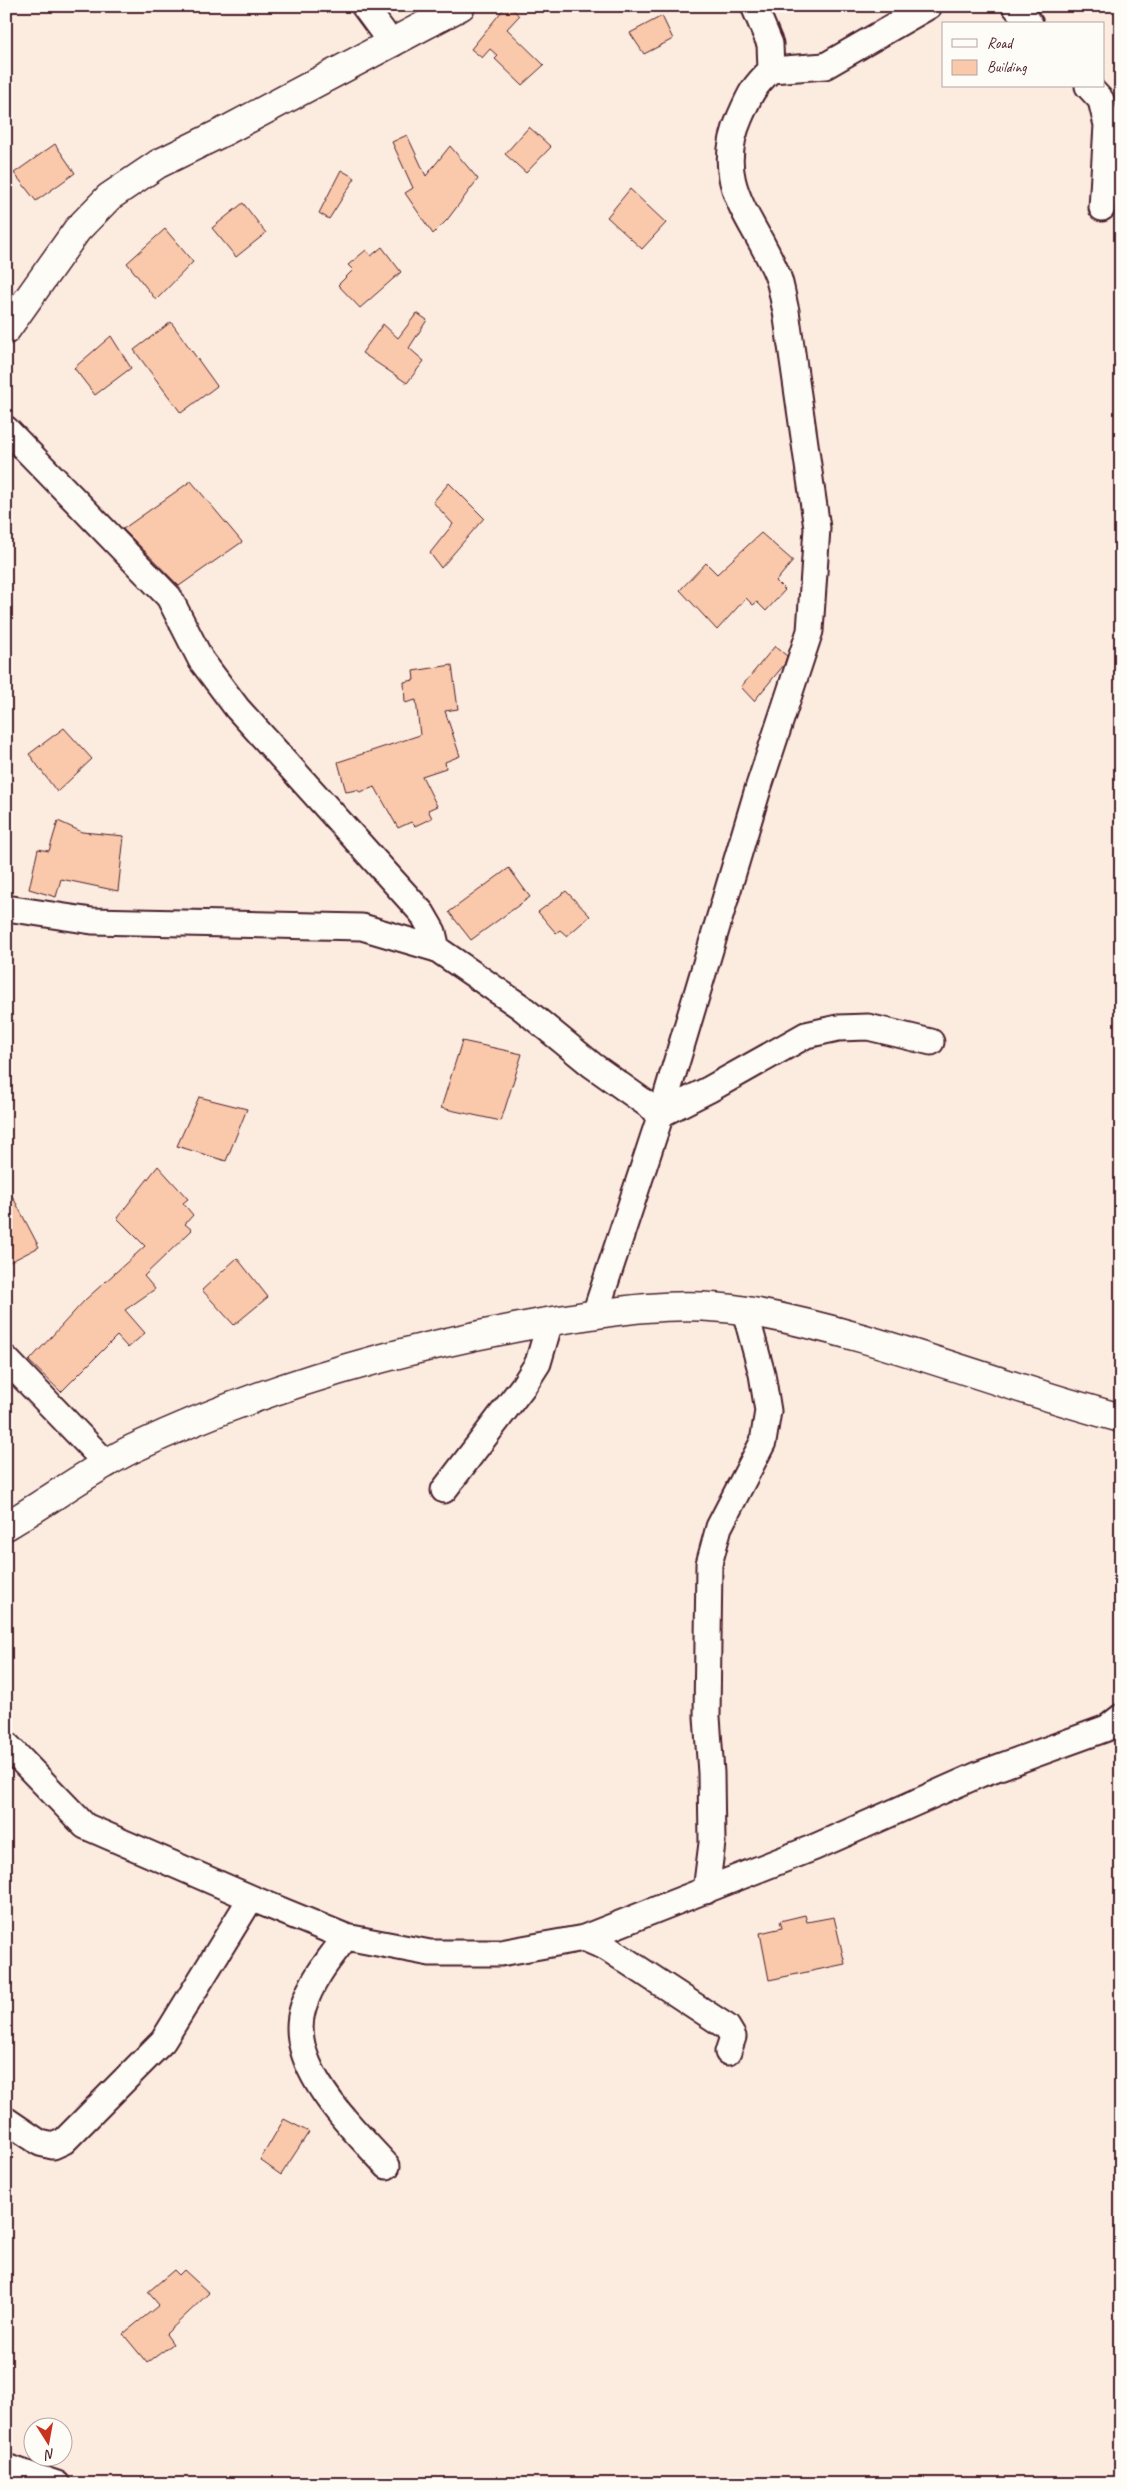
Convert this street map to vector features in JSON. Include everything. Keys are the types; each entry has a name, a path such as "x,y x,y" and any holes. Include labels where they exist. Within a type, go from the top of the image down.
{"street":[{"path":"364,6 392,44"},
{"path":"6,330 77,230 109,197 158,164 392,44 461,6"},
{"path":"754,6 770,44 771,70"},
{"path":"595,1314 661,1114 758,789 810,631 817,528 786,311 778,278 739,204 729,158 734,130 753,87 771,70 826,66 929,6"},
{"path":"1015,6 1028,22"},
{"path":"1090,88 1101,100 1107,125 1102,208"},
{"path":"6,429 169,597 201,660 237,708 422,913 433,932 438,949"},
{"path":"6,908 92,922 362,927 438,949 521,1007 592,1065 661,1114"},
{"path":"661,1114 806,1035 838,1028 868,1027 931,1042"},
{"path":"6,1526 129,1450 245,1400 356,1365 476,1335 595,1314 672,1306 745,1311 847,1334 1050,1399 1121,1418"},
{"path":"706,1891 712,1843 711,1773 707,1717 709,1564 719,1527 763,1442 768,1411 762,1374 745,1311"},
{"path":"444,1490 524,1385 538,1363 550,1322"},
{"path":"6,1358 107,1464"},
{"path":"6,1744 85,1826 251,1898 346,1937 430,1952 501,1953 584,1938 816,1847 980,1774 1116,1728"},
{"path":"6,2120 40,2143 53,2146 64,2141 163,2040 251,1898"},
{"path":"346,1937 318,1975 302,2009 300,2038 309,2066 330,2102 387,2166"},
{"path":"584,1938 607,1948 727,2027 733,2037 728,2052"},
{"path":"6,2467 57,2484"}],"building":[{"path":"506,6 510,6 519,16 507,29 544,65 522,85 495,59 498,56 490,49 482,58 471,49"},
{"path":"662,16 673,39 644,54 630,33"},
{"path":"529,127 551,147 526,173 505,154"},
{"path":"407,135 426,176 450,146 478,179 447,220 433,234 405,193 413,188 392,142"},
{"path":"55,144 75,173 36,201 14,173"},
{"path":"341,170 355,178 329,219 319,213"},
{"path":"630,189 666,223 642,249 607,217"},
{"path":"243,203 266,233 236,257 212,228"},
{"path":"165,229 193,262 156,300 127,263"},
{"path":"382,247 401,272 360,308 338,285 353,270 348,265 366,250 371,256"},
{"path":"417,313 427,320 409,348 424,361 407,383 362,353 383,324 398,338"},
{"path":"171,322 217,386 181,413 134,350"},
{"path":"111,336 131,368 95,395 74,368"},
{"path":"191,481 242,542 179,586 123,529"},
{"path":"449,483 484,518 441,568 430,553 453,524 433,502"},
{"path":"761,533 793,561 776,581 785,590 766,611 757,602 753,605 746,598 717,630 680,590 706,563 717,574"},
{"path":"775,646 787,656 784,665 754,701 741,687"},
{"path":"452,665 458,709 445,711 460,756 445,762 446,768 422,776 437,806 428,810 432,818 415,826 411,822 398,828 375,787 360,792 357,790 346,792 338,762 420,735 416,700 405,703 404,682 414,680 413,671"},
{"path":"64,728 92,759 57,792 29,754"},
{"path":"58,821 82,832 124,836 118,891 61,879 56,897 29,889 38,849 49,851"},
{"path":"509,868 530,897 471,940 449,912"},
{"path":"566,891 590,916 567,936 560,930 556,933 538,912"},
{"path":"462,1041 522,1054 501,1121 441,1108"},
{"path":"199,1097 247,1109 226,1161 177,1146"},
{"path":"158,1166 188,1199 183,1203 193,1215 185,1224 192,1230 144,1276 155,1289 125,1310 145,1333 128,1348 117,1336 61,1392 29,1361 85,1300 145,1246 117,1218"},
{"path":"6,1184 39,1247 6,1264"},
{"path":"237,1258 268,1297 234,1325 202,1290"},
{"path":"805,1915 807,1922 834,1917 845,1964 769,1980 760,1933 782,1928 780,1921"},
{"path":"284,2119 309,2132 281,2175 260,2160"},
{"path":"174,2270 179,2275 184,2270 209,2293 166,2334 173,2344 147,2363 123,2334 159,2305 148,2292"}]}
